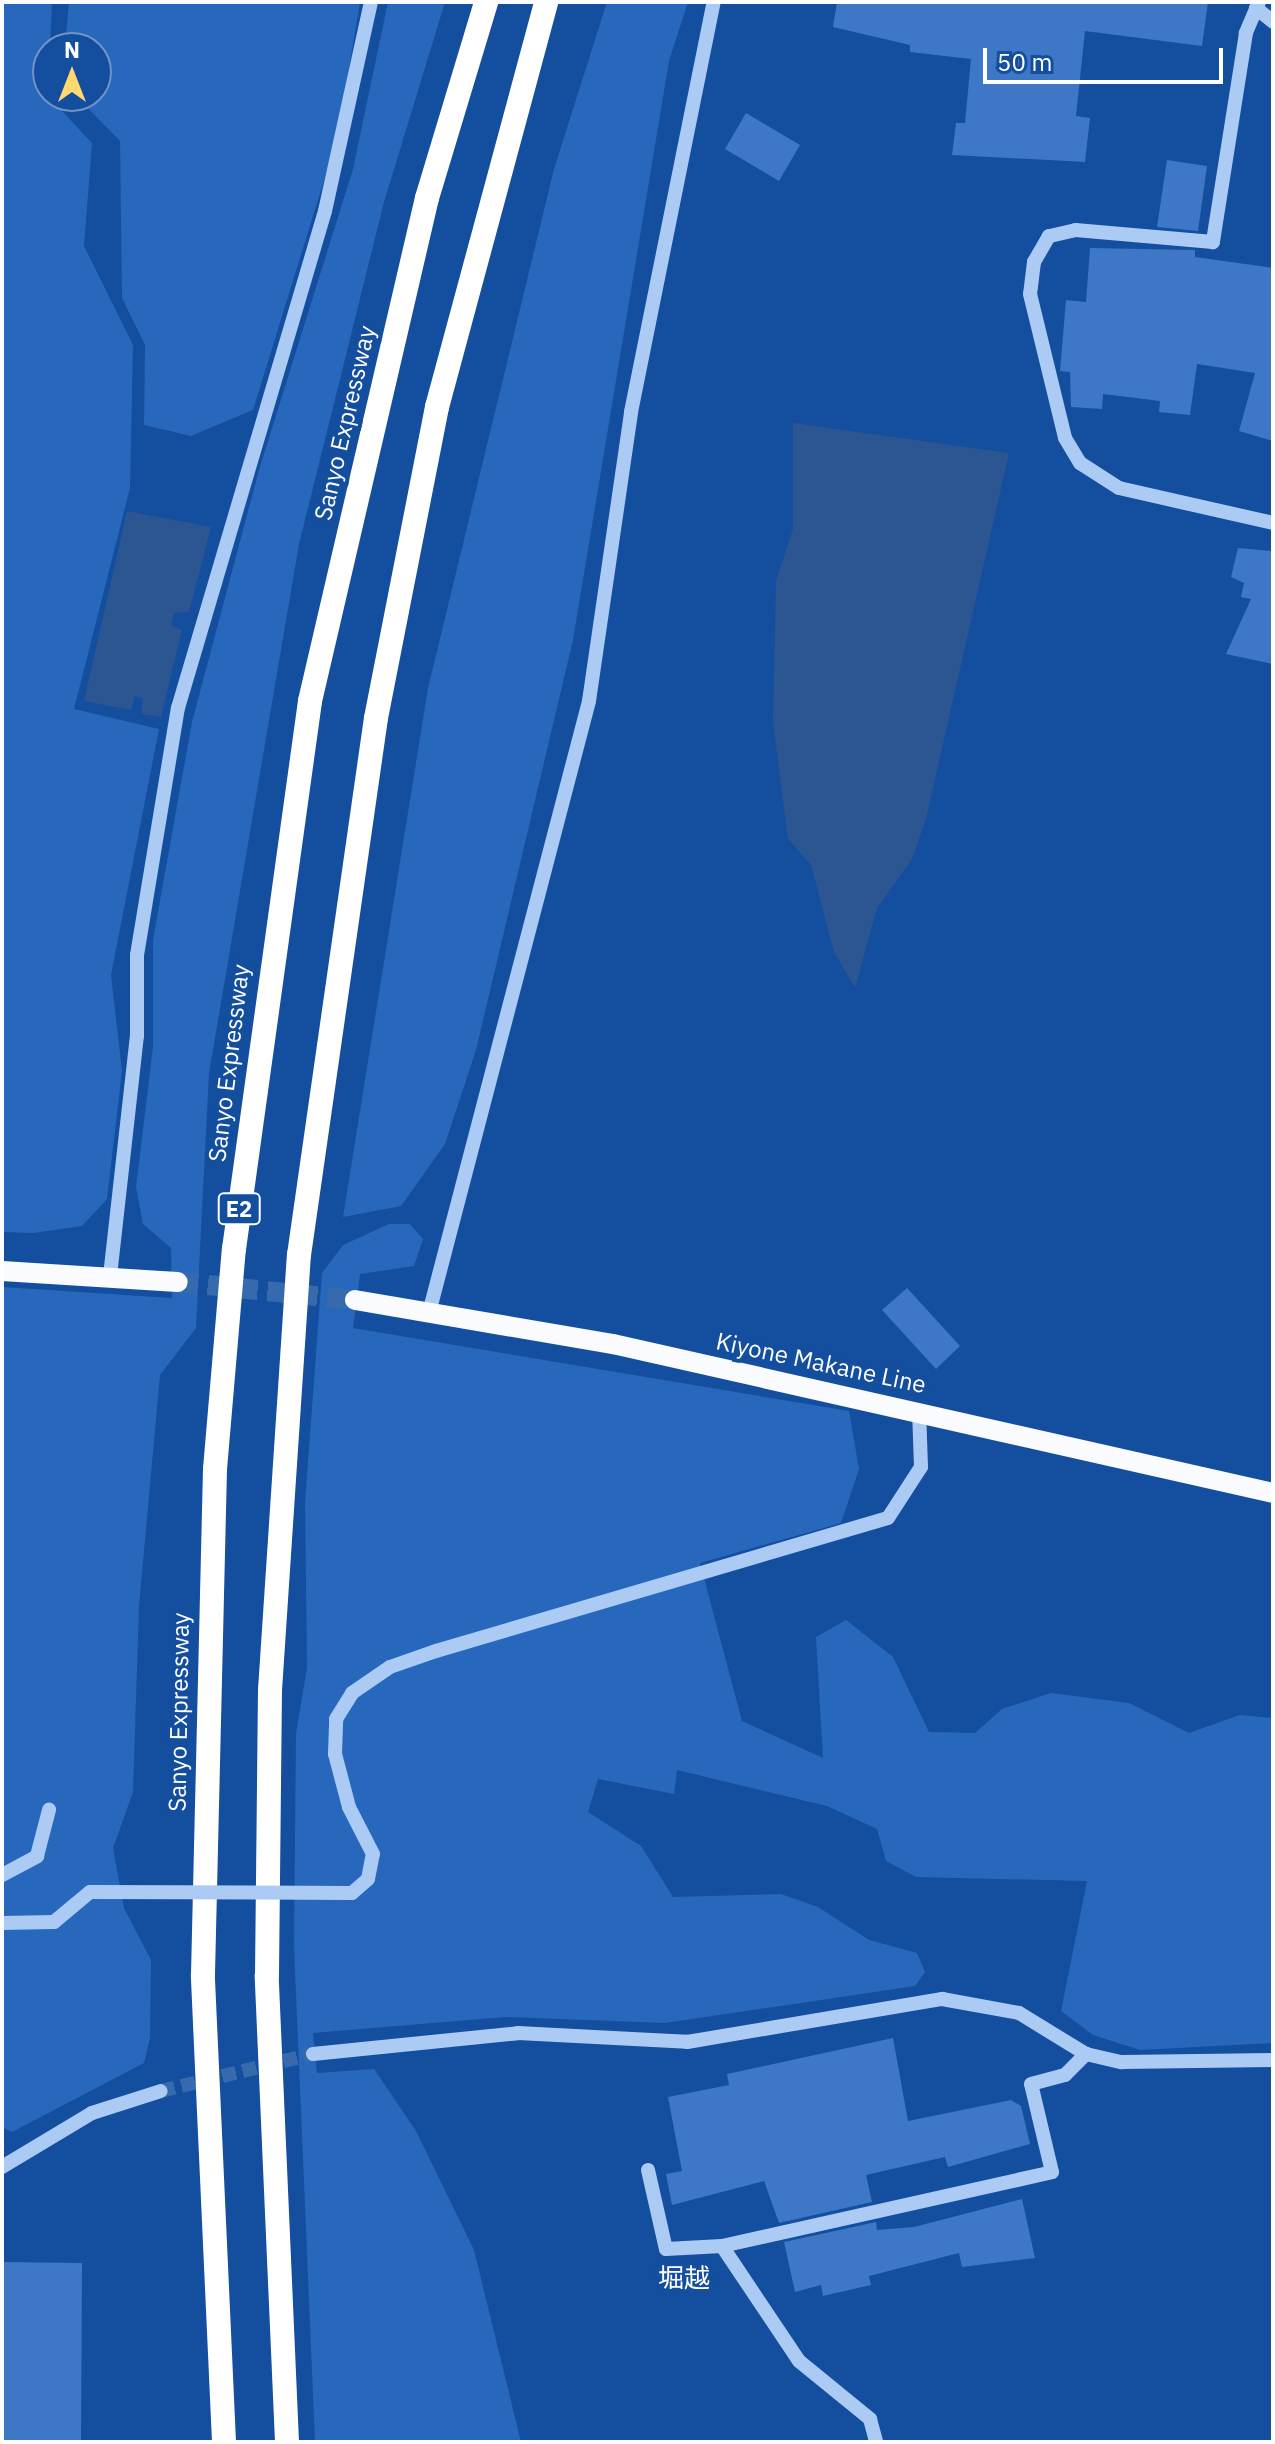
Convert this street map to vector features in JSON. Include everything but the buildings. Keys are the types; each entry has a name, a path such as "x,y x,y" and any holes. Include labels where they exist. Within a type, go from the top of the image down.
{"highway":[{"name":"Sanyo Expressway","path":"224,2442 203,1974 215,1469 234,1249 310,701 427,198 486,2"},
{"path":"287,2442 267,1943 270,1690 299,1255 376,718 434,423 546,2"}],"main road":[{"path":"2,1271 178,1282"},
{"name":"Kiyone Makane Line","path":"355,1300 430,1309 919,1411 1273,1493"}],"street":[{"path":"110,1276 137,1036 137,955 178,708 325,211 371,2"},
{"path":"430,1309 589,701 631,412 714,2"},
{"path":"1257,5 1273,22"},
{"path":"1257,5 1213,242 1076,230 1049,236 1034,262 1030,294 1065,438 1080,463 1119,488 1273,523"},
{"path":"2,1923 54,1922 90,1892 352,1893 368,1879 373,1854 349,1807 335,1754 336,1719 352,1693 390,1667 436,1651 888,1518 921,1467 919,1411"},
{"path":"2,1875 37,1856 49,1810"},
{"path":"313,2054 518,2033 687,2042 942,1999 1019,2013 1086,2054 1122,2062 1273,2060"},
{"path":"648,2170 666,2249 722,2246 1052,2172 1031,2084 1065,2075 1086,2054"},
{"path":"2,2167 92,2113 161,2091"},
{"path":"722,2246 799,2361 870,2419 876,2442"}],"shaded area":[{"path":"2,2 52,2 51,32 32,32 32,112 63,112 92,143 84,246 133,345 130,488 74,709 159,729 111,975 122,1071 107,1199 82,1226 33,1233 2,1232"},
{"path":"69,2 360,2 338,135 253,410 191,436 144,425 145,345 122,298 120,141 92,112 112,112 112,32 66,32"},
{"path":"388,2 445,2 384,202 299,544 209,1073 196,1328 160,1375 139,1606 133,1792 113,1848 124,1908 151,1960 150,2038 144,2063 12,2132 2,2127 2,1287 172,1298 171,1248 143,1224 136,1187 153,1047 153,940 192,722 259,470 353,169"},
{"path":"607,2 688,2 669,61 573,640 476,1050 445,1144 401,1206 343,1217 428,688 554,169"},
{"path":"793,423 1009,453 926,819 912,859 877,908 855,988 834,952 811,865 788,839 773,723 776,581 793,529"},
{"path":"127,511 211,527 189,612 174,613 171,626 182,630 161,717 141,714 143,699 135,696 131,710 84,701"},
{"path":"389,1224 410,1224 423,1239 414,1266 360,1274 353,1328 849,1411 859,1469 841,1523 700,1563 742,1721 823,1758 816,1637 846,1620 893,1657 929,1732 975,1733 1002,1709 1051,1693 1129,1703 1189,1733 1240,1715 1273,1718 1273,2043 1140,2050 1093,2035 1061,2011 1087,1881 916,1877 886,1861 877,1829 827,1806 677,1770 674,1794 598,1779 588,1812 641,1846 673,1897 781,1894 818,1907 869,1940 917,1953 925,1972 915,1986 665,2023 505,2017 313,2033 317,2073 374,2069 416,2131 474,2250 521,2442 315,2442 294,1946 296,1734 307,1668 305,1502 322,1273 343,1245"}],"tunnel":[{"path":"178,1282 355,1300"},
{"path":"161,2091 313,2054"}],"district":[{"name":"堀越","path":"684,2278"}]}
